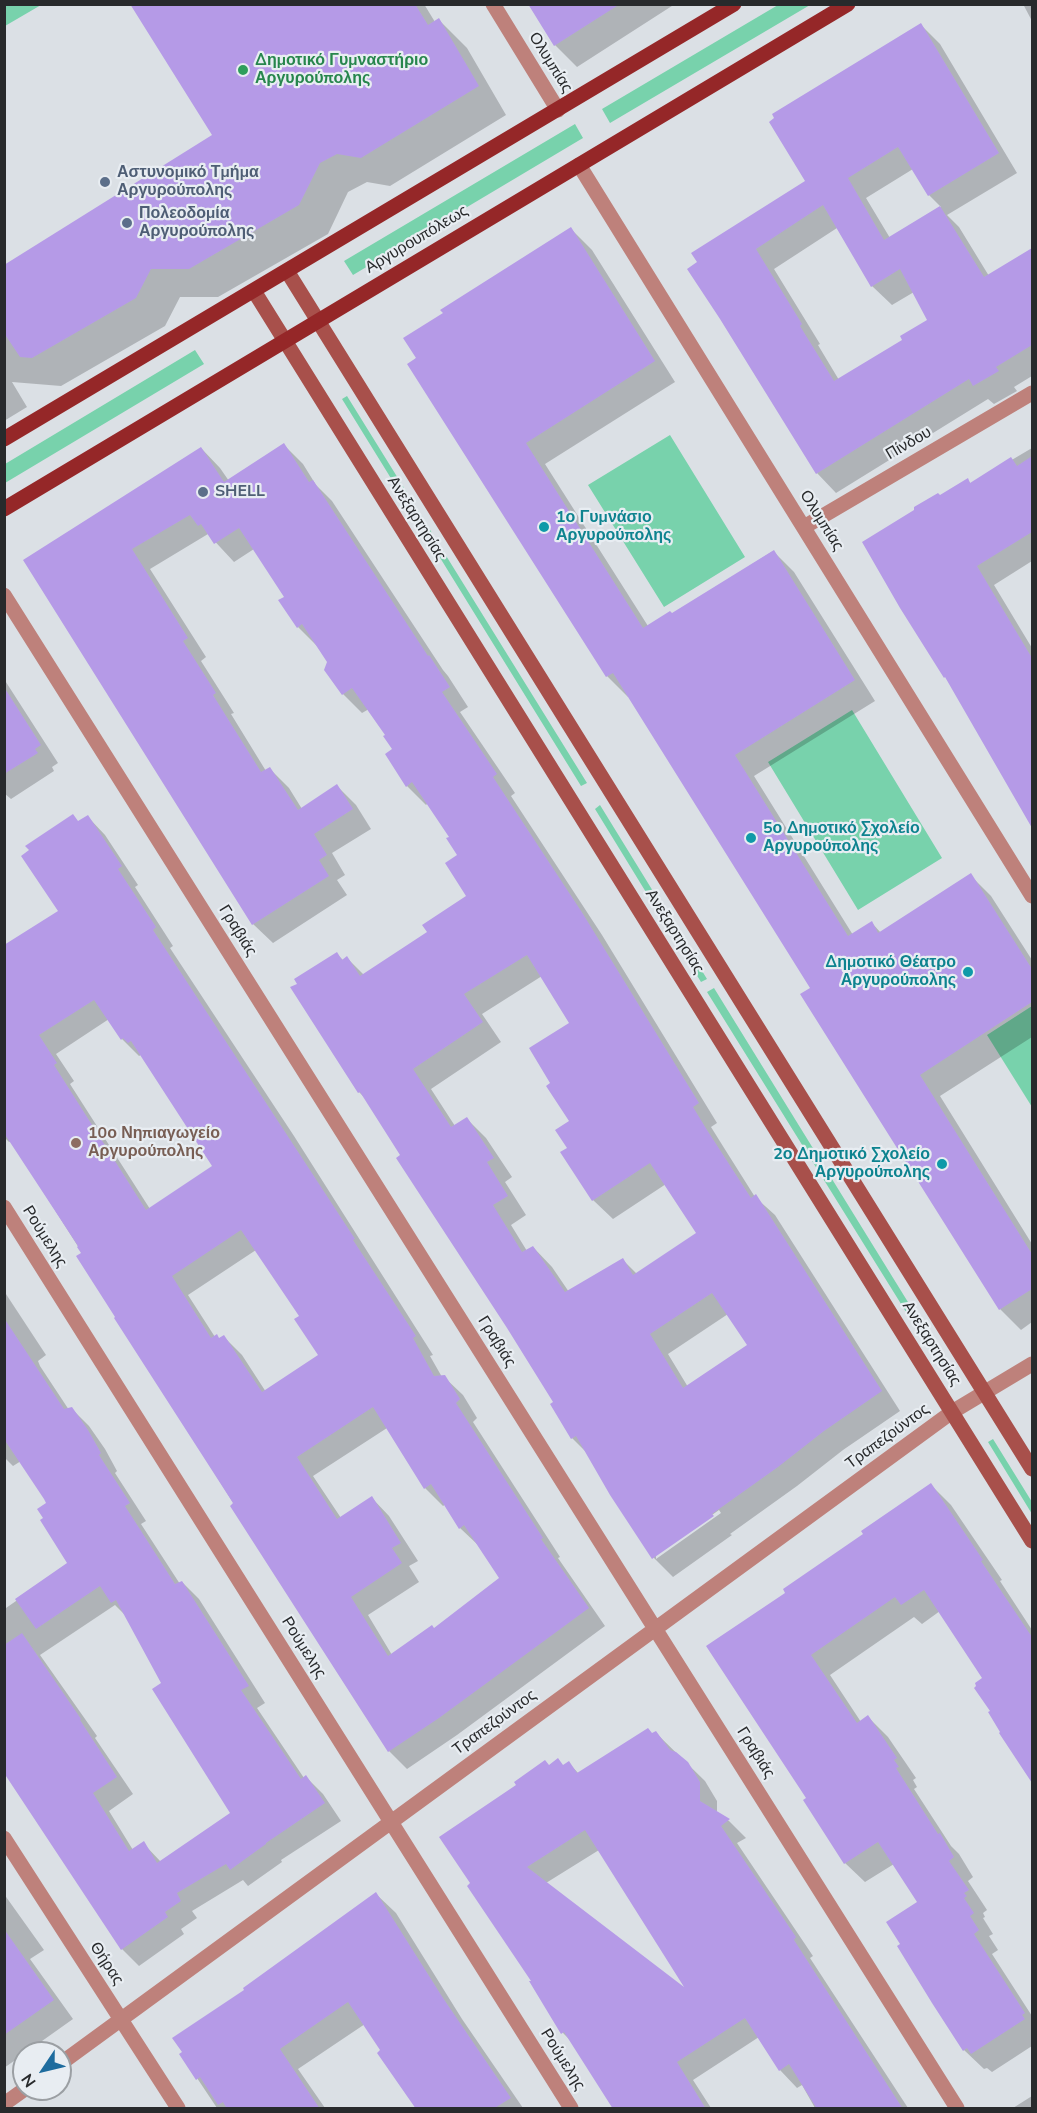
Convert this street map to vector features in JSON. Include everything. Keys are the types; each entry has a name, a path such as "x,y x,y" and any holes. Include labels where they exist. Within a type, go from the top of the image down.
{"main road":[{"path":"4,439 734,4"},
{"name":"Αργυρουπόλεως","path":"4,509 849,4"},
{"name":"Ανεξαρτησίας","path":"287,271 1032,1469"},
{"name":"Ανεξαρτησίας","path":"254,291 1032,1540"}],"street":[{"name":"Ολυμπίας","path":"493,4 558,110"},
{"name":"Ολυμπίας","path":"579,165 804,526 1028,878 1032,896"},
{"name":"Πίνδου","path":"804,526 1032,393"},
{"name":"Γραβιάς","path":"4,595 957,2109"},
{"name":"Ρούμελης","path":"4,1207 571,2109"},
{"name":"Τραπεζούντος","path":"72,2055 952,1412 1032,1364"},
{"name":"Θήρας","path":"4,1838 178,2109"}],"green space":[{"path":"5,4 41,4 41,5 5,26"},
{"path":"778,5 810,5 610,123 602,109"},
{"path":"575,124 583,138 353,275 344,261"},
{"path":"195,350 204,364 5,483 5,464"},
{"path":"347,396 587,783 581,786 342,399"},
{"path":"670,435 745,557 664,607 588,485"},
{"path":"852,710 942,858 858,910 768,762"},
{"path":"600,805 707,979 701,982 595,809"},
{"path":"714,988 945,1362 939,1365 707,992"},
{"path":"1032,1006 1032,1107 987,1035"},
{"path":"993,1439 1032,1502 1032,1514 988,1442"}],"building":[{"path":"130,4 415,4 428,25 439,18 479,86 361,158 337,154 320,163 299,205 189,269 151,269 136,298 32,358 20,357 4,333 4,265 212,135"},
{"path":"528,4 620,4 554,46"},
{"path":"921,23 999,153 928,196 898,147 848,178 884,240 940,206 984,277 1032,248 1032,345 996,367 999,371 973,386 969,379 816,474 687,269 697,262 691,253 805,181 769,122 774,118 772,114","holes":["823,205 871,287 900,269 927,320 900,336 902,340 834,381 756,249"]},
{"path":"571,227 655,361 526,443 643,628 670,611 672,613 774,550 855,680 735,755 848,936 872,921 878,933 971,873 1032,969 1032,1002 920,1075 1032,1254 1032,1289 999,1310 800,994 810,988 613,673 606,677 407,364 416,358 403,338 443,313 440,310"},
{"path":"284,443 309,482 313,480 450,687 442,692 497,774 493,777 583,914 699,1103 693,1107 707,1130 751,1198 756,1194 882,1391 824,1431 712,1514 714,1516 652,1559 610,1495 576,1436 571,1439 550,1404 553,1402 507,1328 396,1158 400,1155 290,987 297,984 294,979 337,952 342,960 347,956 360,976 427,932 422,925 466,896 445,863 457,855 446,838 449,837 412,782 406,787 385,754 392,749 383,736 385,735 352,688 342,695 324,670 327,662 302,624 297,628 278,600 284,597 239,528 214,544 201,524 198,526 190,515 132,549 188,638 183,641 216,693 213,695 261,772 270,767 298,810 337,784 353,809 314,834 327,855 319,860 329,876 252,925 23,560 201,447 224,482","holes":["527,955 569,1023 529,1048 550,1083 546,1086 569,1121 555,1130 567,1148 560,1152 592,1201 650,1163 696,1233 633,1275 623,1258 565,1292 533,1246 522,1252 493,1205 508,1196 487,1162 494,1158 467,1117 451,1127 413,1069 483,1022 464,994","712,1293 747,1345 683,1388 650,1334"]},
{"path":"1032,456 1032,532 977,566 1032,658 1032,828 945,677 900,608 862,542 938,493 940,495 968,478 970,483 1011,457 1017,466"},
{"path":"4,687 41,745 35,749 38,753 4,774"},
{"path":"73,814 78,821 88,815 122,866 118,869 156,927 153,930 416,1336 413,1338 434,1376 445,1375 460,1399 456,1403 543,1538 541,1539 589,1608 439,1718 388,1752 230,1506 233,1503 76,1256 81,1253 78,1246 4,1133 4,945 58,911 21,856 29,850 25,846","holes":["94,1000 121,1040 123,1038 128,1043 131,1041 212,1166 146,1210 54,1065 57,1063 39,1035","241,1230 299,1316 294,1319 318,1355 262,1392 224,1335 219,1338 217,1334 211,1338 172,1276","373,1407 424,1489 431,1484 459,1529 464,1525 499,1578 434,1628 432,1625 388,1656 351,1597 402,1563 392,1548 401,1543 372,1496 337,1519 297,1457"]},
{"path":"4,1318 64,1409 72,1407 88,1430 101,1453 99,1455 130,1503 125,1506 175,1584 182,1581 249,1686 241,1690 301,1779 306,1775 325,1803 230,1870 226,1864 177,1893 181,1901 165,1912 168,1917 121,1950 4,1773 4,1645 22,1633 81,1719 117,1777 93,1793 129,1851 144,1841 157,1863 230,1813 152,1689 161,1683 116,1600 111,1603 100,1586 36,1629 15,1599 67,1563 40,1520 43,1518 37,1509 46,1503 44,1499 4,1439"},
{"path":"931,1483 1032,1637 1032,1783 999,1733 988,1712 990,1711 974,1688 975,1683 982,1678 924,1590 901,1605 895,1597 811,1655 857,1723 868,1715 897,1758 894,1760 899,1767 896,1768 938,1834 940,1833 954,1857 949,1861 969,1890 964,1893 967,1896 964,1898 974,1913 970,1916 979,1930 974,1934 1025,2013 1022,2015 1025,2019 971,2054 967,2048 963,2051 932,2003 897,1946 900,1944 886,1922 917,1902 878,1842 844,1864 803,1800 806,1798 706,1646 785,1593 783,1589 863,1534 861,1531"},
{"path":"648,1728 652,1733 656,1731 670,1750 688,1762 700,1782 700,1801 730,1819 721,1826 796,1937 794,1940 903,2109 817,2109 789,2064 779,2071 745,2018 677,2062 706,2109 613,2109 564,2032 561,2034 529,1981 531,1981 467,1886 470,1883 439,1837 516,1785 514,1782 545,1760 549,1765 558,1758 563,1765 569,1761 577,1773","holes":["585,1830 684,1987 527,1867"]},
{"path":"376,1892 443,1998 511,2098 493,2109 416,2109 377,2053 380,2050 348,2002 280,2049 320,2109 227,2109 223,2102 218,2105 200,2077 196,2080 179,2054 182,2052 172,2038 244,1990 243,1988"},
{"path":"4,1929 54,2000 4,2035"}],"place":[{"name":"Δημοτικό Γυμναστήριο Αργυρούπολης","path":"243,70"},
{"name":"Αστυνομικό Τμήμα Αργυρούπολης","path":"105,182"},
{"name":"Πολεοδομία Αργυρούπολης","path":"127,223"},
{"name":"SHELL","path":"203,492"},
{"name":"1ο Γυμνάσιο Αργυρούπολης","path":"544,527"},
{"name":"5ο Δημοτικό Σχολείο Αργυρούπολης","path":"751,838"},
{"name":"Δημοτικό Θέατρο Αργυρούπολης","path":"968,972"},
{"name":"10ο Νηπιαγωγείο Αργυρούπολης","path":"76,1143"},
{"name":"2ο Δημοτικό Σχολείο Αργυρούπολης","path":"942,1164"}]}
